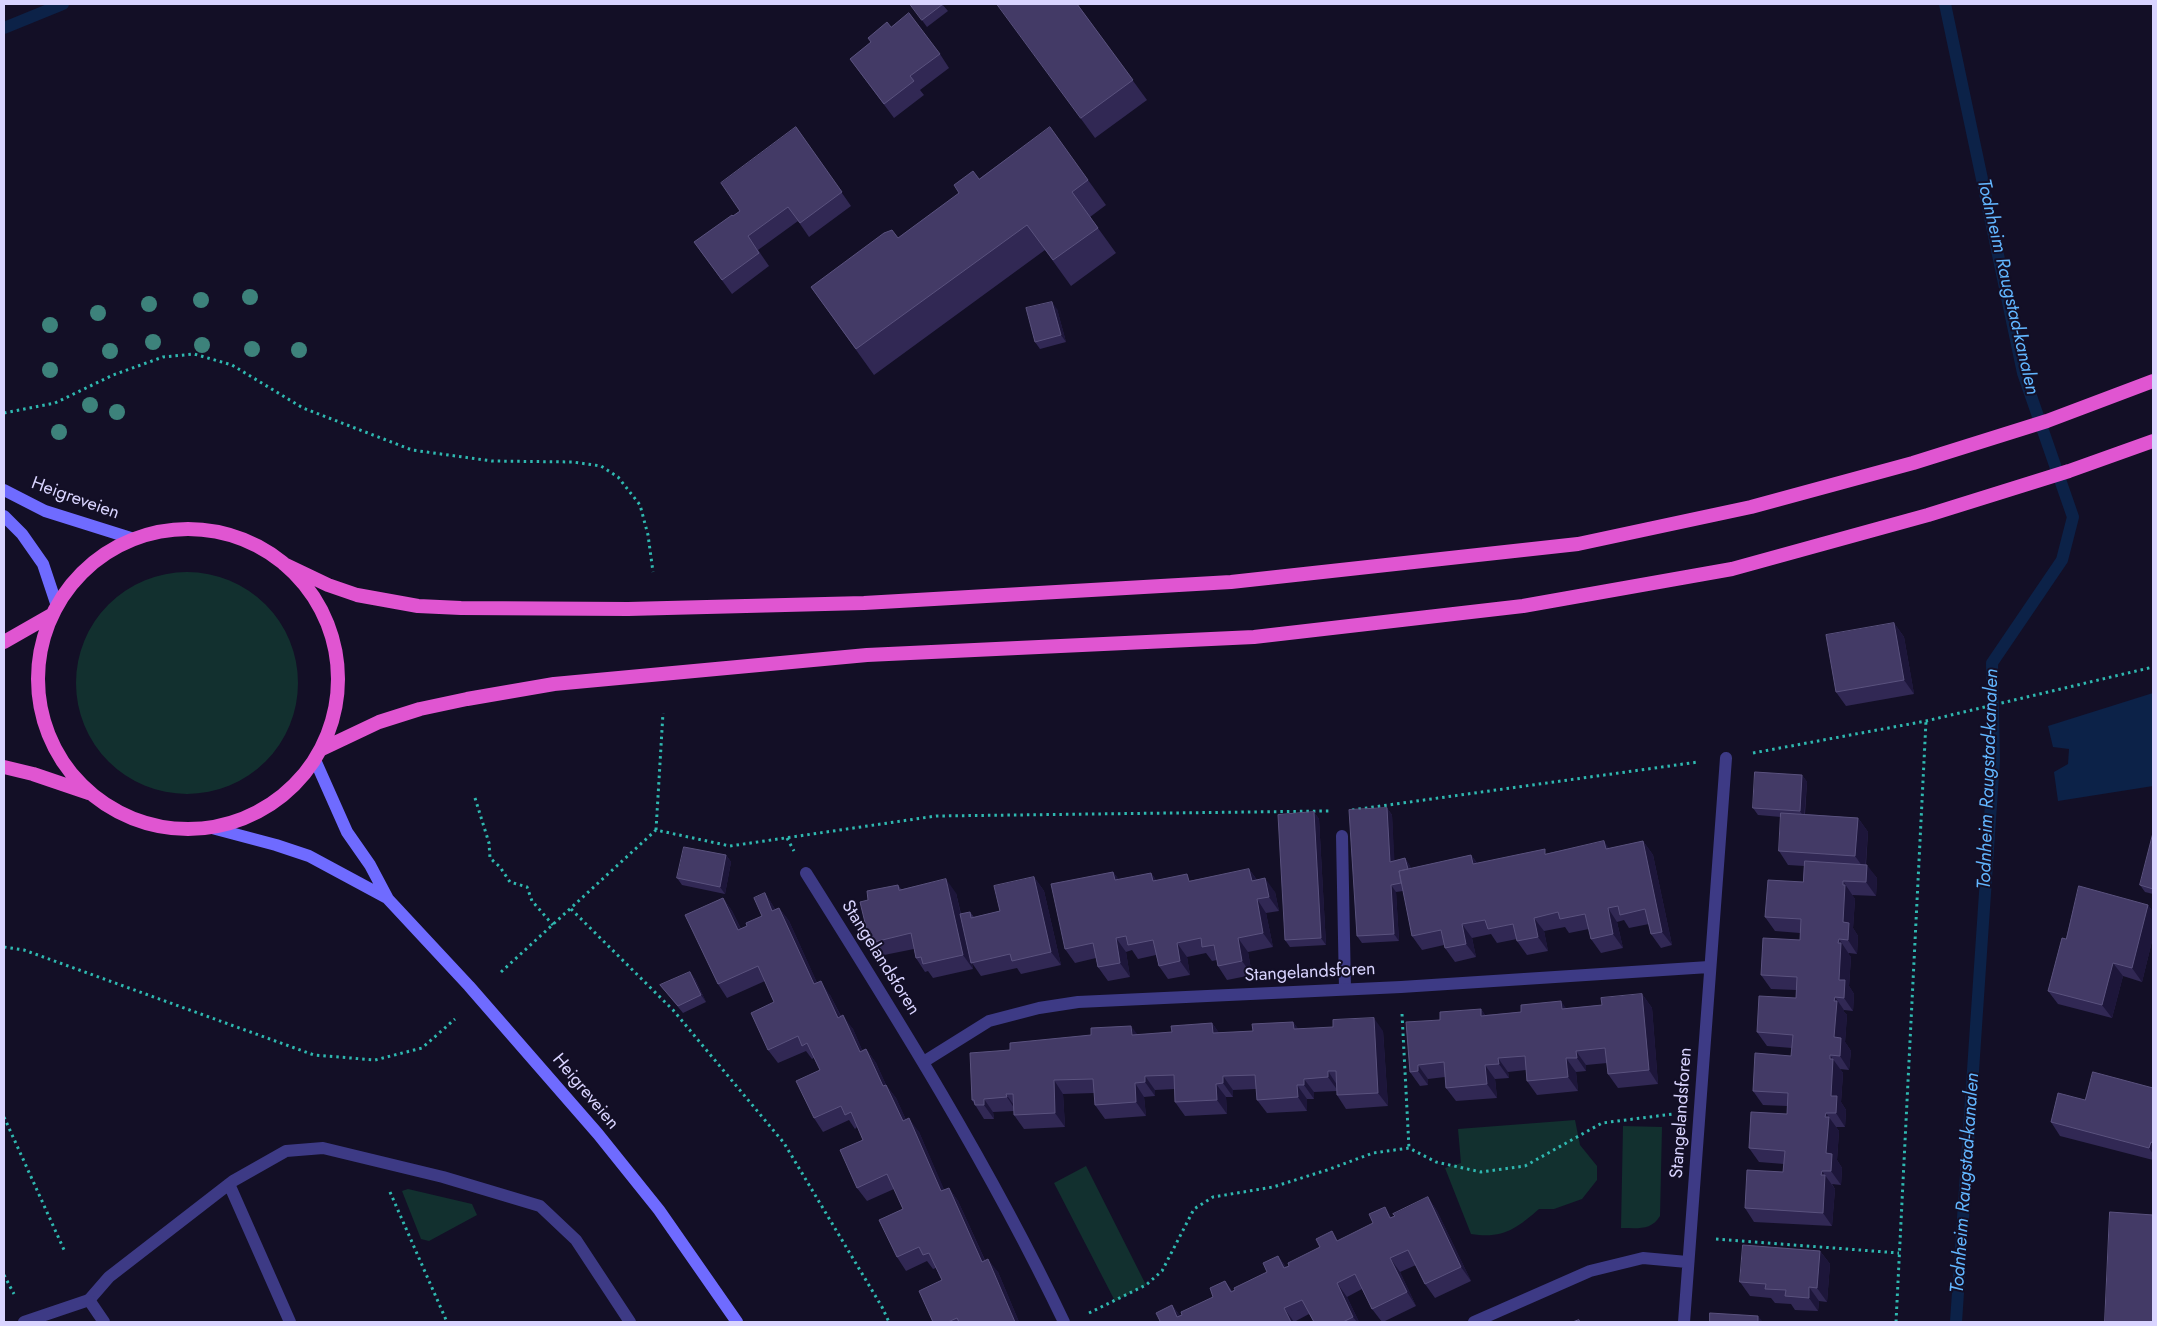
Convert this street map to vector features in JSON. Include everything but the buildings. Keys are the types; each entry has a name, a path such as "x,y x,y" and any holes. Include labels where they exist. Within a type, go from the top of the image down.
{"highway":[{"path":"91,794 64,765 46,729 38,691 40,651 55,610 78,578 103,555 134,539 168,530 210,530 249,542 284,564 328,585 357,595 418,606 462,608 628,608 854,604 1231,582 1578,544 1751,507 1913,463 2046,420 2153,381"},
{"path":"318,754 379,722 420,709 554,684 867,655 1254,638 1523,606 1732,569 1928,515 2069,471 2153,441"},
{"path":"4,767 33,774 91,794 124,815 151,825 180,829 212,828 242,820 271,805 295,785 318,754 334,717 338,684 336,650 321,610 308,589 284,564"},
{"path":"4,642 55,610"}],"main road":[{"name":"Heigreveien","path":"4,490 45,511 134,539"},
{"path":"4,516 22,534 43,564 55,610"},
{"name":"Heigreveien","path":"318,754 347,832 370,865 388,899 469,986 598,1134 659,1210 737,1322"},
{"name":"Heigreveien","path":"212,828 310,856 388,899"}],"street":[{"name":"Stangelandsforen","path":"1684,1322 1709,966 1726,758"},
{"path":"1342,836 1346,989"},
{"name":"Stangelandsforen","path":"806,873 925,1061 1028,1245 1064,1322"},
{"name":"Stangelandsforen","path":"925,1061 990,1021 1039,1008 1078,1002 1401,987 1709,966"},
{"path":"24,1322 89,1300 109,1277 228,1184 286,1151 323,1148 443,1177 540,1206 576,1240 630,1322"},
{"path":"228,1184 290,1322"},
{"path":"1474,1322 1590,1271 1643,1258 1687,1262"},
{"path":"89,1300 104,1322"}],"path":[{"path":"4,412 56,403 113,375 163,357 194,354 232,365 303,408 412,450 492,461 573,462 601,466 618,477 640,505 648,535 653,572"},
{"path":"1350,810 1726,758 1926,721 2017,701 2153,667"},
{"path":"501,972 656,830 663,713"},
{"path":"1896,1322 1926,721"},
{"path":"475,798 489,843 490,858 500,867 510,882 527,887 532,901 553,926"},
{"path":"656,830 730,846 936,816 1331,811"},
{"path":"571,909 673,1010 784,1143 882,1307 889,1322"},
{"path":"4,947 24,950 314,1055 375,1060 422,1048 455,1019"},
{"path":"1401,987 1409,1148"},
{"path":"1086,1315 1146,1285 1162,1271 1194,1209 1213,1197 1273,1187 1373,1153 1409,1148 1436,1162 1481,1172 1525,1166 1602,1123 1700,1110"},
{"path":"4,1117 65,1252"},
{"path":"377,1161 447,1322"},
{"path":"1691,1237 1899,1253"},
{"path":"4,1275 14,1294"}],"green space":[{"path":"176,572 198,572 230,580 249,590 266,604 280,621 290,640 296,661 298,683 296,705 290,726 280,745 266,762 249,776 219,790 198,794 176,794 155,790 134,781 116,769 101,754 89,736 80,715 76,694 76,672 80,651 89,630 101,612 116,597 134,585 155,576"},
{"path":"1575,1120 1580,1145 1597,1166 1597,1180 1582,1199 1554,1209 1539,1209 1516,1227 1501,1234 1471,1234 1445,1168 1461,1163 1458,1129"},
{"path":"1623,1126 1662,1127 1660,1216 1652,1224 1643,1228 1621,1228"},
{"path":"1086,1166 1146,1285 1115,1301 1054,1183"},
{"path":"408,1189 472,1204 477,1215 429,1241 421,1239 402,1191"}],"water":[{"path":"2153,693 2153,786 2058,801 2054,772 2068,764 2069,749 2053,747 2048,726"}],"waterway":[{"name":"Todnheim Raugstad-kanalen","path":"4,28 63,4"},
{"name":"Todnheim Raugstad-kanalen","path":"1945,4 2023,373 2073,517 2062,560 1992,663 1994,760 1956,1322"}]}
